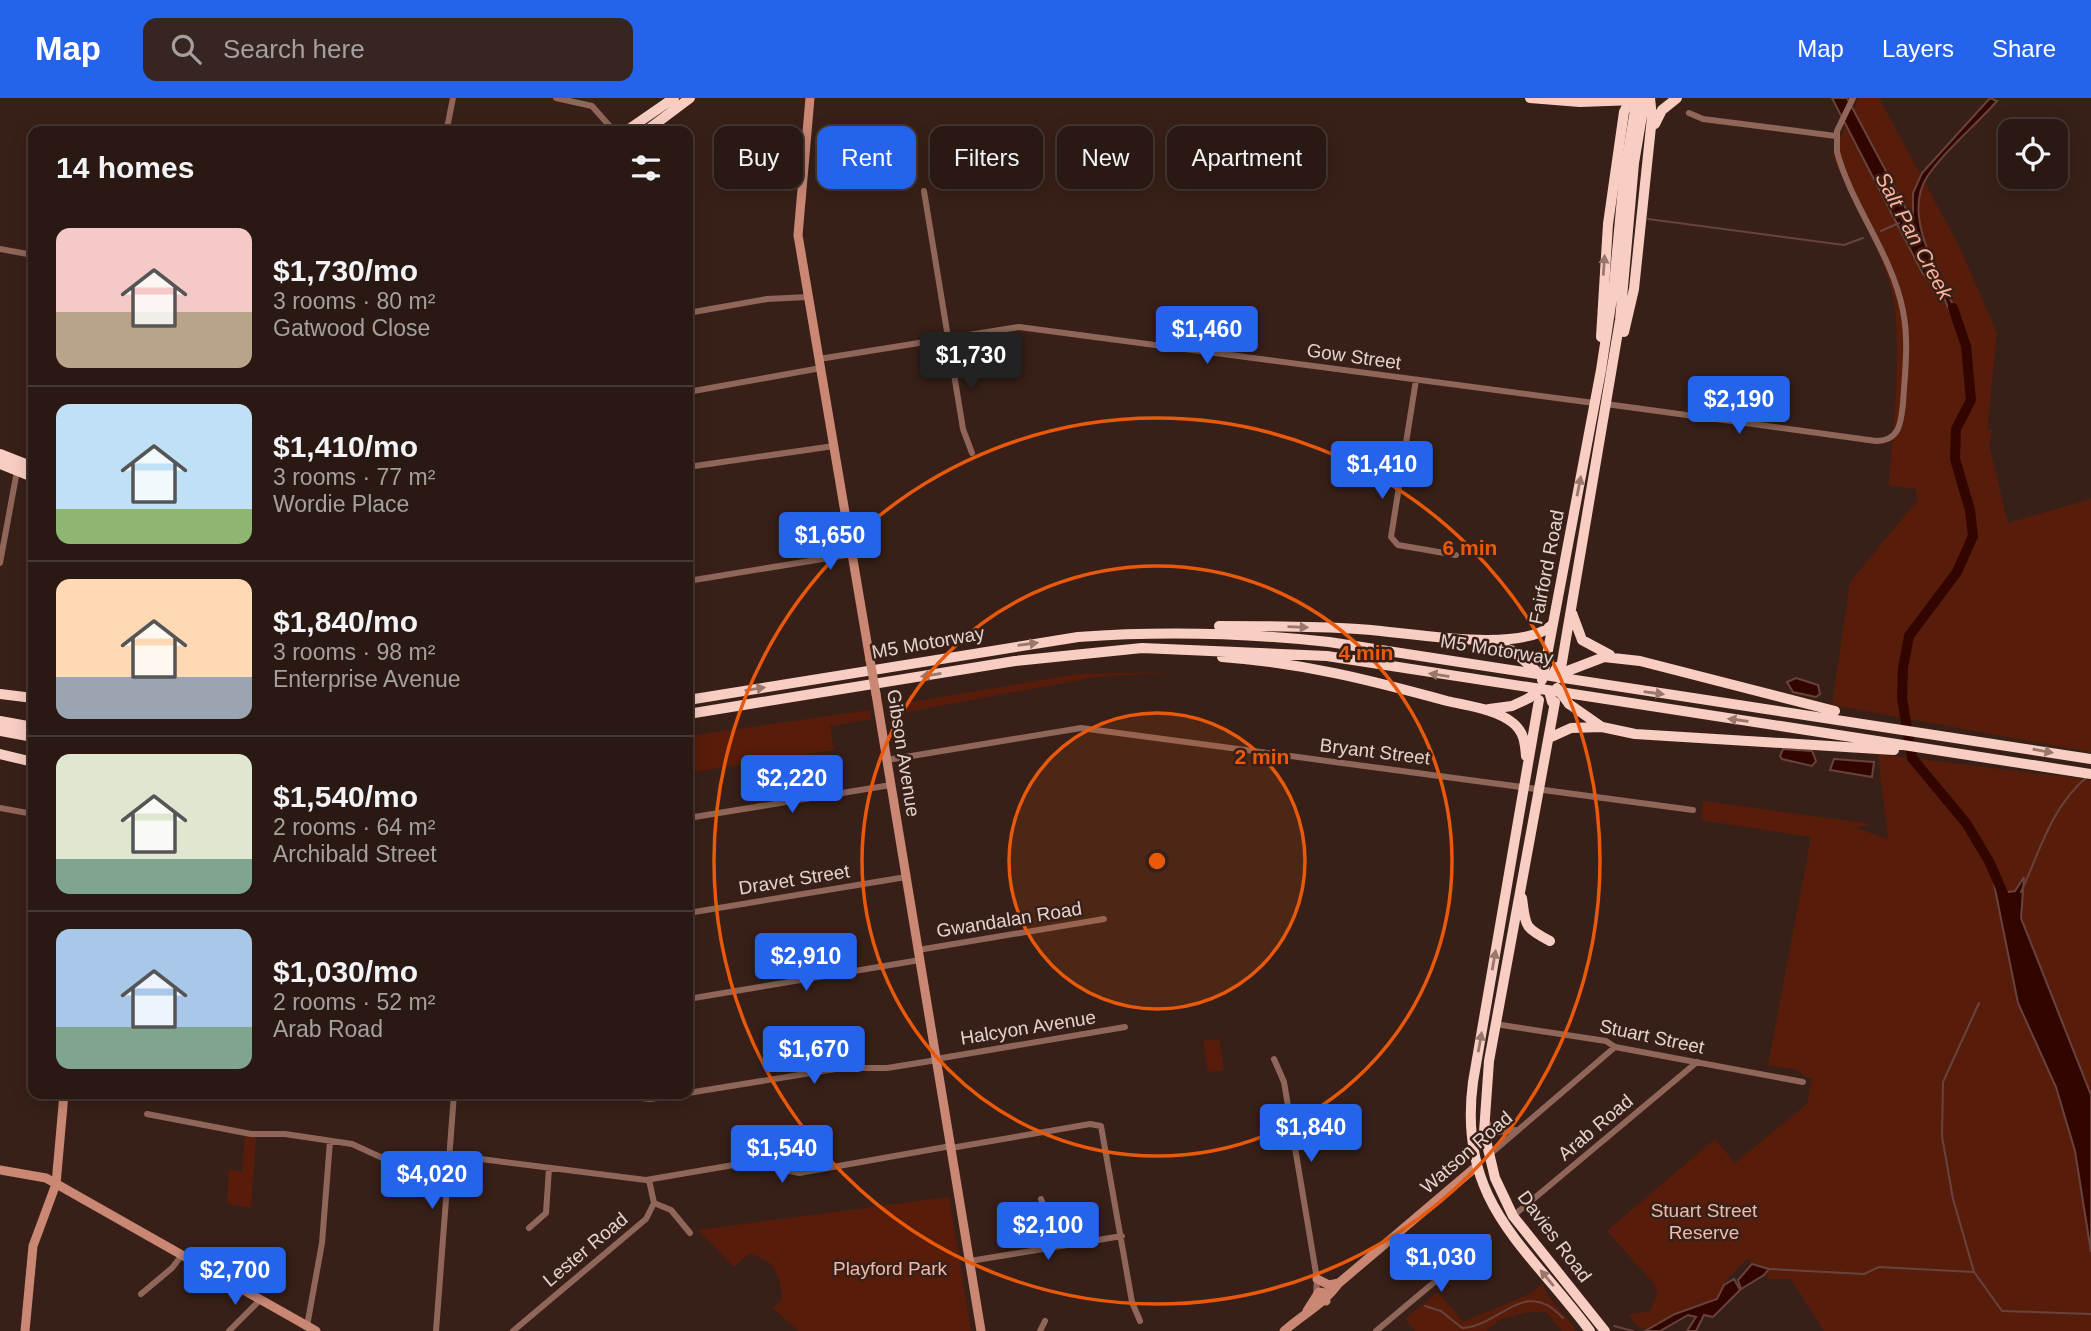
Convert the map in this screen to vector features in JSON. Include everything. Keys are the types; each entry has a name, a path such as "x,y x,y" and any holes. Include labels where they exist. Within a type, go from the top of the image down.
{"highway":[{"path":"633,126 674,98"},
{"path":"653,126 690,98"},
{"path":"1530,98 1602,102 1646,98 1652,113 1634,289 1621,344 1615,350"},
{"name":"Fairford Road","path":"1550,684 1563,646 1571,608 1600,404 1601,370 1619,286 1634,163 1646,98"},
{"path":"1649,141 1662,110 1677,98"},
{"path":"1601,370 1606,240 1618,148 1632,99"},
{"name":"Fairford Road","path":"1550,684 1549,646 1552,625 1600,404 1615,350 1623,188 1632,99"},
{"path":"1602,102 1616,113 1618,148"},
{"path":"0,454 28,465"},
{"path":"0,464 28,475"},
{"path":"1571,608 1582,640 1592,648 1616,657 1664,665 1850,717"},
{"path":"1132,634 1165,628 1273,626 1360,629 1483,640 1536,635 1552,625"},
{"name":"M5 Motorway","path":"693,699 1001,648 1132,634 1231,634 1329,642 1644,692 1850,717 2091,759"},
{"path":"1483,640 1508,648 1530,664 1569,704 1602,727"},
{"name":"M5 Motorway","path":"693,713 1015,661 1142,648 1327,656 1847,741"},
{"path":"1096,652 1222,657 1319,667 1479,709 1509,720 1518,727 1524,739 1532,788"},
{"path":"1479,709 1506,708 1595,659 1616,657"},
{"path":"1488,1156 1484,1121 1486,1082 1519,888 1532,788 1549,738 1552,718 1550,684"},
{"path":"1527,770 1550,684"},
{"path":"1477,1166 1471,1127 1471,1096 1504,901 1515,870 1550,684"},
{"path":"0,694 28,697"},
{"path":"0,721 28,726"},
{"path":"1549,738 1572,729 1602,727 1685,739 1847,741 2001,759 2091,774"},
{"path":"0,730 28,736"},
{"path":"0,754 28,761"},
{"path":"1519,888 1524,923 1529,930 1550,941"},
{"name":"Watson Road","path":"1477,1166 1488,1156"},
{"name":"Davies Road","path":"1488,1156 1501,1194 1513,1216 1605,1331"},
{"name":"Davies Road","path":"1477,1166 1487,1195 1507,1231 1590,1331"}],"main road":[{"name":"Gibson Avenue","path":"810,98 797,226 981,1331"},
{"path":"25,1331 33,1245 56,1184 64,1099"},
{"name":"Watson Road","path":"1284,1331 1477,1166"},
{"path":"0,1170 46,1178 316,1331"},
{"path":"1317,1279 1329,1285 1339,1283"}],"street":[{"path":"447,126 453,98"},
{"path":"556,98 592,106 610,126"},
{"path":"1689,113 1703,119 1836,136 1853,98"},
{"name":"Gow Street","path":"693,391 948,337 1018,327 1876,441 1886,440 1896,434 1902,417 1906,355 1903,310 1892,276 1839,159 1836,136"},
{"path":"925,191 963,429 972,453"},
{"path":"0,249 28,254"},
{"path":"693,312 767,299 808,297"},
{"path":"1416,380 1391,537 1398,545 1456,555"},
{"path":"693,466 834,446"},
{"path":"0,563 17,471"},
{"path":"693,580 852,554"},
{"name":"Bryant Street","path":"887,760 1081,729 1693,810"},
{"path":"693,817 891,785"},
{"path":"0,808 28,813"},
{"name":"Dravet Street","path":"693,912 906,877"},
{"name":"Gwandalan Road","path":"693,998 1104,919"},
{"name":"Stuart Street","path":"1495,1024 1606,1041 1615,1047 1802,1082"},
{"name":"Halcyon Avenue","path":"693,1092 842,1068 887,1068 1125,1027"},
{"name":"Watson Road","path":"1488,1156 1615,1047"},
{"path":"1274,1059 1284,1082 1321,1297"},
{"name":"Arab Road","path":"1513,1216 1697,1062"},
{"path":"436,1331 454,1099"},
{"path":"147,1114 251,1134 285,1134 357,1145 387,1160 449,1169"},
{"path":"1484,1121 1499,1132 1521,1128"},
{"path":"449,1156 649,1180 751,1162 799,1173 1090,1124 1101,1126 1132,1302 1140,1321"},
{"path":"307,1326 322,1244 330,1141"},
{"path":"529,1228 546,1213 549,1168"},
{"path":"649,1180 654,1203 671,1210 690,1233"},
{"path":"1041,1199 1051,1248"},
{"name":"Lester Road","path":"513,1331 643,1222 654,1203"},
{"path":"970,1261 1122,1236"},
{"path":"1376,1331 1488,1237"},
{"path":"141,1294 172,1268 182,1255"},
{"path":"229,1331 260,1300"},
{"path":"1040,1331 1045,1321"}],"green space":[{"path":"1859,98 1879,98 1959,246 1997,333 1987,430 1992,430 1989,445 2008,523 2091,499 2091,752 1832,705 1850,582 1917,501 1916,489 1889,485 1897,353 1892,292 1870,231 1832,156"},
{"path":"1170,672 1096,677 890,715 888,706 1077,674"},
{"path":"870,710 871,719 830,726 834,750 693,772 693,735"},
{"name":"Stuart Street Reserve","path":"1878,754 2091,780 2091,1095 2021,918 2023,879 2015,891 2002,893 1994,886 2018,1003 2056,1087 2075,1151 2091,1252 2091,1331 1824,1331 1791,1279 1767,1279 1768,1269 1752,1264 1748,1258 1726,1280 1717,1299 1675,1314 1646,1330 1636,1325 1629,1315 1650,1311 1657,1295 1655,1285 1607,1231 1715,1139 1735,1163 1807,1104 1812,1078 1804,1076 1798,1070 1768,1065 1811,837 1701,820 1703,801 1871,824 1855,828 1888,839"},
{"path":"1219,1039 1224,1070 1208,1072 1203,1041"},
{"path":"245,1135 256,1137 251,1208 227,1203 229,1169 242,1172"},
{"name":"Playford Park","path":"949,1197 971,1331 798,1331 773,1308 782,1299 778,1275 770,1263 748,1254 734,1267 698,1230"},
{"path":"1542,1284 1548,1296 1575,1328 1574,1331 1562,1331 1546,1312 1528,1312 1499,1320 1486,1331 1415,1331 1405,1319 1438,1292 1463,1322 1531,1293"}],"water":[{"path":"1832,98 1847,98 1913,222 1913,193 1922,173 1990,98 1997,101 1934,167 1920,193 1921,230 1927,250 1960,320 1954,322 1943,295 1923,274"},
{"path":"1796,678 1818,685 1820,694 1816,697 1793,692 1787,682"},
{"path":"1783,749 1812,751 1816,761 1812,766 1782,759 1780,756"},
{"path":"1834,759 1874,762 1872,777 1830,770"},
{"path":"2024,877 2021,918 2091,1095 2091,1252 2075,1151 2056,1087 2018,1003 1994,884 2002,893 2015,891"},
{"path":"1752,1264 1769,1269 1741,1289 1738,1280"},
{"path":"1734,1279 1740,1290 1713,1317 1704,1315 1696,1331 1687,1331 1696,1317 1688,1315 1660,1331 1645,1331 1675,1314 1717,1299 1724,1285"}],"waterway":[{"path":"1648,219 1844,245 1863,238"},
{"path":"1881,231 1899,223"},
{"name":"Salt Pan Creek","path":"1953,308 1966,346 1971,400 1956,429 1955,459 1970,510 1973,536 1957,572 1909,636 1903,668 1902,698 1912,758 1966,823 1989,861 2008,905"},
{"path":"2021,892 2055,816 2087,777"},
{"path":"1979,1003 1943,1082 1942,1136 1953,1199 1974,1272 2002,1311 2091,1314"},
{"path":"1769,1269 1864,1274 1879,1267 1973,1272"},
{"path":"1425,1306 1441,1311 1462,1328 1489,1320 1524,1302 1549,1306 1563,1318"},
{"path":"1614,1326 1633,1331"}]}
